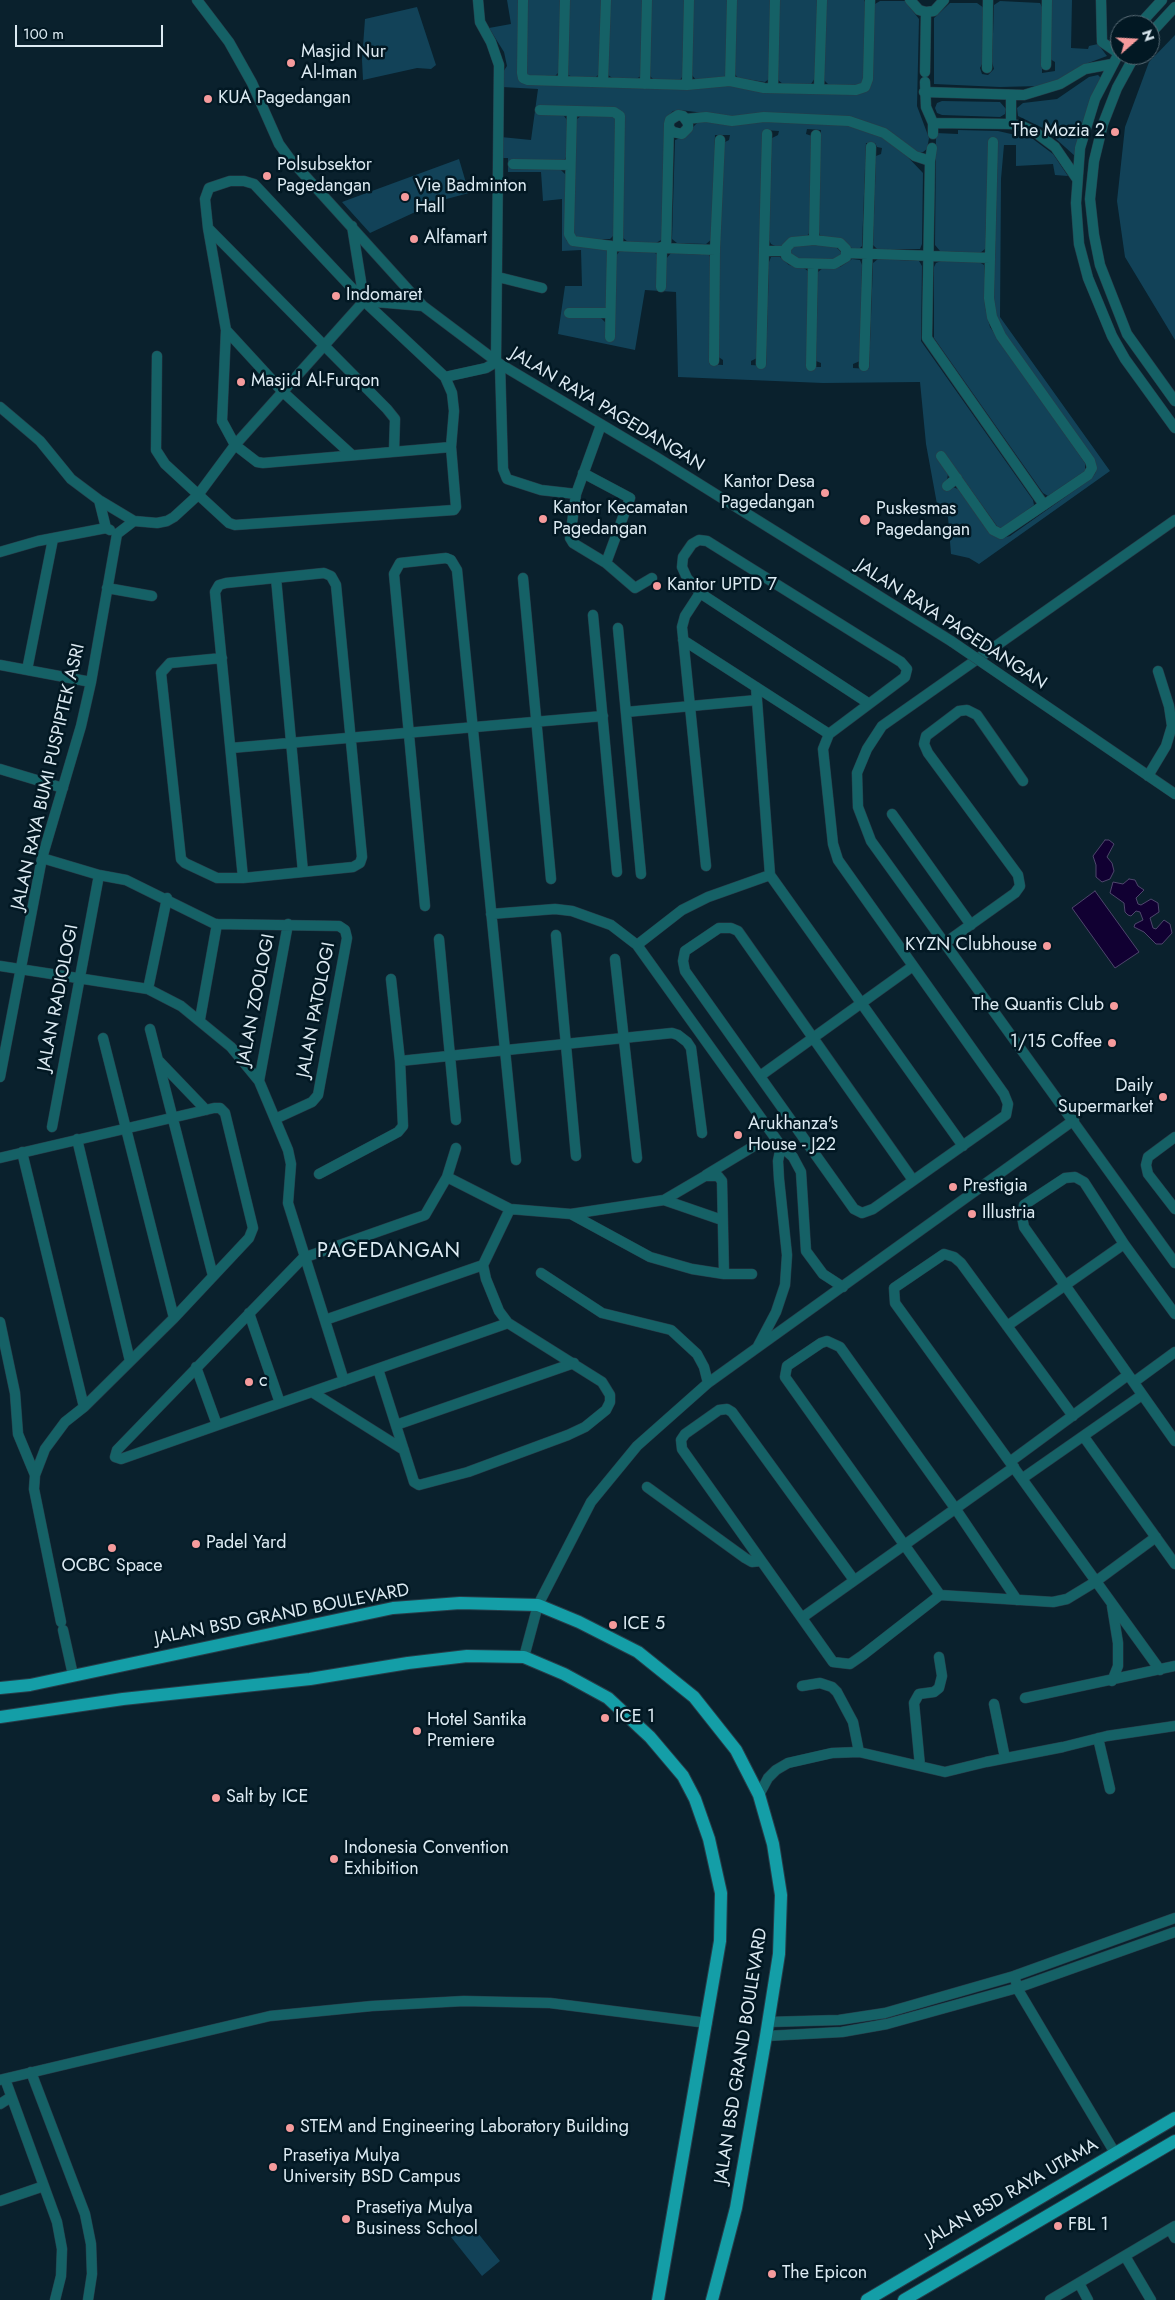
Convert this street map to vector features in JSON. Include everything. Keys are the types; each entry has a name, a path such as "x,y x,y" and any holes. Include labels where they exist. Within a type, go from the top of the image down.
{"main road":[{"name":"JALAN BSD GRAND BOULEVARD","path":"0,1688 30,1685 393,1608 460,1602 538,1604 579,1622 638,1652 694,1697 736,1750 759,1795 773,1844 781,1895 779,1954 766,2036 736,2208 712,2300"},
{"path":"0,1717 123,1698 310,1679 447,1658 524,1657 564,1674 608,1698 650,1737 683,1776 695,1799 710,1840 721,1893 720,1941 658,2300"},
{"name":"JALAN BSD RAYA UTAMA","path":"867,2300 995,2222 1175,2118"},
{"name":"JALAN BSD RAYA UTAMA","path":"904,2300 1175,2141"},
{"path":"995,2222 1006,2239"}],"street":[{"name":"JALAN RAYA PAGEDANGAN","path":"197,0 229,42 255,90 279,144 290,160 352,225 423,306 498,363 951,642 1175,794"},
{"path":"478,0 480,22 491,42 499,64 498,363 504,475 507,479 541,490 576,494"},
{"path":"523,0 522,76 528,80 687,85 730,81 773,88 856,90 862,89 867,83 870,0"},
{"path":"562,80 565,0"},
{"path":"604,82 606,0"},
{"path":"645,84 647,0"},
{"path":"687,85 689,0"},
{"path":"730,81 732,0"},
{"path":"773,88 775,0"},
{"path":"819,89 822,0"},
{"path":"910,0 919,10 926,12 934,11 944,0"},
{"path":"987,68 988,0"},
{"path":"1046,66 1047,0"},
{"path":"1101,0 1101,37 1106,47 1110,49"},
{"path":"1148,15 1162,0"},
{"path":"1160,23 1175,7"},
{"path":"926,12 926,107 933,123 932,134"},
{"path":"925,82 1011,96 1042,91 1085,69 1110,64"},
{"path":"1112,65 1086,124 1076,179 1080,244 1088,278 1100,310 1125,359 1175,428"},
{"path":"1130,65 1117,88 1103,124 1099,142 1090,199 1094,235 1100,265 1127,334 1175,401"},
{"path":"1011,96 1011,124"},
{"path":"540,110 614,112 620,116 610,337"},
{"path":"572,112 570,238 578,243 715,250"},
{"path":"661,287 670,120 674,116 678,115 686,119 706,117 732,121 764,117 849,121 884,134 915,156 930,161"},
{"path":"933,123 1011,124 1035,132 1055,147 1076,179"},
{"path":"761,364 767,134"},
{"path":"814,240 816,135"},
{"path":"714,361 715,250 720,140"},
{"path":"941,456 993,530 1001,534 1088,475 1091,471 1091,464 996,328 989,298 993,142"},
{"path":"864,366 871,147"},
{"path":"932,148 930,161 927,338 1044,505"},
{"path":"513,164 570,165"},
{"path":"157,356 156,450 166,464 229,523 235,525 449,512 454,510 456,506 451,447 454,411 452,392 445,377 364,301 254,184 244,181 230,181 209,188 206,198 208,228 226,330 222,421 235,445 257,462 262,463 451,447"},
{"path":"352,225 364,301"},
{"path":"208,228 395,419 394,451"},
{"path":"785,251 788,244 792,242 814,240 840,243 847,253"},
{"path":"765,251 785,251"},
{"path":"785,251 793,262 813,264 839,263 847,253"},
{"path":"847,253 990,258"},
{"path":"811,366 813,264"},
{"path":"498,277 542,288"},
{"path":"364,301 423,306"},
{"path":"0,407 40,441 71,479 99,500 134,521 157,523 167,521 174,518 198,495 235,445 364,301"},
{"path":"569,313 610,313"},
{"path":"226,330 283,392 352,455"},
{"path":"445,377 486,368 498,363"},
{"path":"601,425 576,494 570,538 573,543 606,563 635,588 652,578"},
{"path":"583,473 630,498 606,563"},
{"path":"947,486 957,478"},
{"path":"99,500 106,528"},
{"path":"1175,520 882,726 867,749 857,772 858,807 871,841 1074,1120 1175,1263"},
{"path":"0,552 53,538 106,528 117,534 134,521"},
{"name":"JALAN RAYA BUMI PUSPIPTEK ASRI","path":"0,1077 42,858 91,682 117,534"},
{"path":"27,670 53,538"},
{"path":"868,703 700,593 687,578 682,567 684,557 692,544 699,540 707,541 904,665 907,669 905,677 828,734 823,749 832,844 838,860 1004,1094 1008,1104 1006,1115 873,1209 862,1213 854,1208 685,972 683,961 685,951 719,928 731,928 738,931 913,1180"},
{"path":"425,906 394,574 400,563 446,558 451,560 457,570 516,1160"},
{"path":"222,658 170,663 164,667 161,673 181,859 185,864 217,878 243,878 354,867 362,860 336,585 331,576 324,573 276,578 219,586 215,592 222,658 231,748 243,878"},
{"path":"276,578 303,872"},
{"path":"524,578 551,879"},
{"path":"108,588 152,596"},
{"path":"700,593 685,616 682,627 706,866"},
{"path":"594,614 617,872"},
{"path":"618,628 641,874"},
{"path":"683,640 828,734"},
{"path":"0,665 91,682"},
{"path":"1148,776 1166,746 1172,726 1170,706 1158,671"},
{"path":"756,687 770,875 963,1146"},
{"path":"626,712 757,700"},
{"path":"945,943 1015,893 1020,886 1018,876 928,753 924,744 926,736 959,711 967,710 977,715 1023,781"},
{"path":"231,748 603,716"},
{"path":"0,769 63,788"},
{"path":"892,814 971,925"},
{"name":"JALAN PATOLOGI","path":"42,858 99,875 126,880 167,898 199,917 217,924 339,926 345,930 347,938 318,1095 312,1102 275,1119"},
{"name":"JALAN RADIOLOGI","path":"52,1127 99,875"},
{"path":"637,945 682,910 708,897 770,875"},
{"path":"148,989 167,898"},
{"path":"491,914 555,909 572,911 610,925 637,945 781,1146 793,1157 800,1172 806,1251 823,1274 842,1287"},
{"path":"200,1019 217,924"},
{"name":"JALAN ZOOLOGI","path":"258,1081 288,924"},
{"path":"556,935 576,1156"},
{"path":"439,939 456,1120"},
{"path":"614,959 637,1158"},
{"path":"0,966 148,989 181,1006 200,1019 231,1047 258,1081 275,1119 291,1164 288,1202 303,1258 344,1381"},
{"path":"760,1076 913,966"},
{"path":"319,1174 398,1132 403,1126 400,1061 391,979"},
{"path":"150,1029 213,1276"},
{"path":"400,1061 672,1033 687,1042 691,1048 702,1133"},
{"path":"103,1038 174,1318"},
{"path":"158,1059 206,1110"},
{"path":"0,1158 173,1117 220,1108 226,1113 253,1228 249,1238 174,1318 84,1407 65,1422 50,1441 35,1475"},
{"path":"524,1657 538,1604 591,1502 637,1446 708,1383 1074,1120"},
{"path":"1175,1137 1148,1157 1146,1165 1148,1174 1175,1209"},
{"path":"77,1139 130,1361"},
{"path":"447,1177 510,1210 571,1214 664,1200 754,1146"},
{"path":"757,1348 776,1312 785,1285 788,1255 779,1178 778,1161 781,1146"},
{"path":"456,1148 447,1177 425,1215 303,1258 117,1450 115,1457 122,1459 508,1323"},
{"path":"22,1152 84,1407"},
{"path":"705,1176 714,1174 722,1181 724,1274"},
{"path":"1175,1314 1124,1244 1084,1182 1075,1177 1065,1178 1024,1205 1022,1217 1024,1227 1175,1441"},
{"path":"664,1200 722,1220"},
{"path":"378,1369 414,1482 419,1485 468,1472 585,1427 606,1410 610,1402 610,1395 602,1382 508,1323 499,1311 486,1279 483,1265 510,1210"},
{"path":"571,1214 650,1257 692,1269 724,1274 752,1274"},
{"path":"1007,1326 1067,1286 1124,1244"},
{"path":"788,1255 806,1251"},
{"path":"1073,1416 961,1263 954,1257 944,1254 894,1288 895,1303 1160,1670"},
{"path":"325,1320 483,1265"},
{"path":"541,1272 602,1312 671,1330 697,1354 704,1367 708,1383"},
{"path":"249,1313 280,1403"},
{"path":"0,1322 15,1393 18,1434 35,1475 36,1504 73,1675"},
{"path":"940,1595 785,1376 787,1366 821,1343 832,1342 840,1347 956,1508 1017,1600"},
{"path":"802,1617 956,1508 1073,1416 1175,1352"},
{"path":"396,1425 574,1363"},
{"path":"196,1367 217,1426"},
{"path":"312,1392 404,1450"},
{"path":"1023,1478 1142,1394"},
{"path":"854,1580 736,1417 727,1409 719,1410 685,1434 681,1440 682,1449 833,1662 850,1664 940,1595 1053,1602 1076,1595 1156,1537"},
{"path":"1084,1436 1175,1564"},
{"path":"647,1487 745,1558 752,1562 760,1561"},
{"path":"1111,1604 1118,1643 1118,1666 1112,1681"},
{"path":"920,1766 914,1703 919,1694 934,1692 939,1688 942,1676 939,1656"},
{"path":"1025,1698 1112,1681 1175,1666"},
{"path":"802,1686 820,1684 832,1687 837,1692 853,1722 859,1752"},
{"path":"994,1704 1005,1758"},
{"path":"759,1795 768,1778 788,1763 832,1753 859,1752 945,1772 1005,1758 1063,1748 1098,1738 1175,1726"},
{"path":"1098,1738 1110,1789"},
{"path":"768,2022 839,2020 885,2013 1014,1976 1175,1918"},
{"path":"766,2036 842,2032 887,2024 1017,1988 1175,1932"},
{"path":"1014,1976 1017,1988 1116,2153"},
{"path":"55,2300 61,2276 62,2249 57,2222 11,2097 2,2079 270,2016 372,2006 464,2001 550,2003 707,2023"},
{"path":"885,2013 887,2024"},
{"path":"31,2072 85,2214 91,2244 92,2274 88,2300"},
{"path":"0,2104 11,2097"},
{"path":"0,2201 44,2186"},
{"path":"1050,2300 1125,2256 1173,2231"},
{"path":"1125,2256 1151,2300"},
{"path":"1079,2283 1088,2300"}],"shaded area":[{"path":"507,0 519,0 519,79 692,89 730,86 859,94 868,90 875,4 880,1 905,1 919,19 917,106 929,138 927,149 923,152 918,152 881,127 848,117 728,116 680,110 673,111 666,118 661,240 656,243 628,242 622,237 624,115 564,116 567,120 566,157 560,169 566,175 566,240 573,246 603,248 607,251 606,306 600,317 606,323 616,256 619,252 653,252 666,259 671,253 709,255 712,261 709,364 723,365 723,360 717,356 723,143 729,140 730,135 715,135 712,239 706,244 677,243 672,239 675,140 683,137 698,122 764,121 853,126 884,138 901,150 923,173 922,244 920,249 877,249 873,245 876,156 881,154 882,148 877,147 875,143 866,143 862,246 859,249 852,248 820,235 818,230 821,130 807,129 806,134 812,136 810,232 806,237 788,240 781,246 771,244 769,240 772,138 778,135 779,131 763,130 757,358 751,361 751,365 766,366 769,262 771,257 780,257 789,265 804,268 809,272 807,367 821,367 821,363 816,361 818,272 823,268 840,267 852,259 860,260 862,265 860,361 853,364 853,368 869,369 873,263 878,259 919,261 922,266 921,341 1033,500 1034,505 1002,529 997,526 943,451 936,457 948,474 947,480 953,487 958,489 992,535 1003,538 1010,536 1092,478 1096,472 1096,463 1004,333 997,318 994,298 998,141 989,140 985,249 980,253 940,251 935,245 936,133 958,134 958,130 998,131 1033,139 1053,154 1068,176 1055,175 1053,164 1016,166 1016,145 1004,145 1001,179 1000,317 1110,471 979,564 969,558 951,554 948,517 939,515 926,444 920,382 823,383 678,377 676,292 645,290 635,350 558,334 565,286 582,286 581,250 562,251 562,199 543,201 541,172 508,172 508,158 501,158 501,137 531,140 538,89 502,87 503,72 507,66 504,52 489,28 511,24"},
{"path":"527,0 561,0 558,73 555,76 526,75"},
{"path":"569,0 602,0 599,74 595,78 568,75"},
{"path":"610,0 643,0 641,76 636,79 614,79 608,75"},
{"path":"651,0 685,0 682,77 680,80 654,80 650,76"},
{"path":"693,0 728,0 726,74 724,77 697,81 691,74"},
{"path":"736,0 771,0 769,79 765,82 738,78 734,73"},
{"path":"779,0 817,0 815,78 811,84 783,84 778,80"},
{"path":"826,0 864,0 865,2 864,78 863,83 858,86 829,85 824,80"},
{"path":"1051,0 1072,0 1071,48 1088,49 1089,46 1098,44 1107,56 1083,65 1064,78 1041,86 1000,87 934,84 934,18 950,3 977,3 984,8 983,62 980,68 982,74 988,75 994,69 992,62 994,5 1000,1 1040,3 1043,9 1042,73 1055,71 1055,62 1050,59"},
{"path":"417,7 436,65 431,69 417,68 363,80 362,60 365,19"},
{"path":"1175,35 1175,340 1125,257 1117,201 1125,127 1148,65 1160,65 1160,51"},
{"path":"1098,75 1101,78 1076,157 1045,129 1018,116 1017,108 1023,103 1057,99 1089,77"},
{"path":"942,101 1000,102 1006,109 1005,114 1000,117 942,115 937,113 935,108 937,103"},
{"path":"582,115 616,116 614,235 610,239 577,239 573,233 576,120"},
{"name":"Vie Badminton Hall","path":"459,159 469,193 439,201 370,233 342,202"},
{"path":"796,245 835,246 842,253 838,259 796,259 791,256 790,250"},
{"path":"941,261 979,262 984,265 985,307 990,327 1085,463 1085,471 1048,496 1043,493 934,338 934,267 936,263"},
{"path":"1105,840 1109,840 1114,844 1107,857 1112,863 1114,871 1110,879 1102,882 1096,877 1096,865 1093,856"},
{"path":"1129,879 1135,880 1138,886 1144,890 1136,898 1138,904 1141,905 1151,899 1158,903 1159,912 1150,918 1153,928 1156,929 1164,920 1170,924 1172,933 1162,944 1156,944 1144,932 1134,927 1135,924 1143,920 1140,912 1136,911 1131,916 1128,915 1125,912 1124,903 1110,893 1113,882 1123,884"},
{"path":"1095,891 1139,952 1115,968 1072,908"},
{"path":"470,2223 500,2261 482,2276 451,2237"}],"place":[{"name":"Masjid Nur Al-Iman","path":"291,63"},
{"name":"KUA Pagedangan","path":"208,99"},
{"name":"The Mozia 2","path":"1115,132"},
{"name":"Polsubsektor Pagedangan","path":"267,176"},
{"name":"Vie Badminton Hall","path":"405,197"},
{"name":"Alfamart","path":"414,239"},
{"name":"Indomaret","path":"336,296"},
{"name":"Masjid Al-Furqon","path":"241,382"},
{"name":"Kantor Desa Pagedangan","path":"825,493"},
{"name":"Kantor Kecamatan Pagedangan","path":"543,519"},
{"name":"Puskesmas Pagedangan","path":"865,520"},
{"name":"Kantor UPTD 7","path":"657,586"},
{"name":"KYZN Clubhouse","path":"1047,946"},
{"name":"The Quantis Club","path":"1114,1006"},
{"name":"1/15 Coffee","path":"1112,1043"},
{"name":"Daily Supermarket","path":"1163,1097"},
{"name":"Arukhanza's House - J22","path":"738,1135"},
{"name":"Prestigia","path":"953,1187"},
{"name":"Illustria","path":"972,1214"},
{"name":"c","path":"249,1382"},
{"name":"Padel Yard","path":"196,1544"},
{"name":"OCBC Space","path":"112,1548"},
{"name":"ICE 5","path":"613,1625"},
{"name":"ICE 1","path":"605,1718"},
{"name":"Hotel Santika Premiere","path":"417,1731"},
{"name":"Salt by ICE","path":"216,1798"},
{"name":"Indonesia Convention Exhibition","path":"334,1859"},
{"name":"STEM and Engineering Laboratory Building","path":"290,2128"},
{"name":"Prasetiya Mulya University BSD Campus","path":"273,2167"},
{"name":"Prasetiya Mulya Business School","path":"346,2219"},
{"name":"FBL 1","path":"1058,2226"},
{"name":"The Epicon","path":"772,2274"}],"district":[{"name":"PAGEDANGAN","path":"389,1252"}]}
